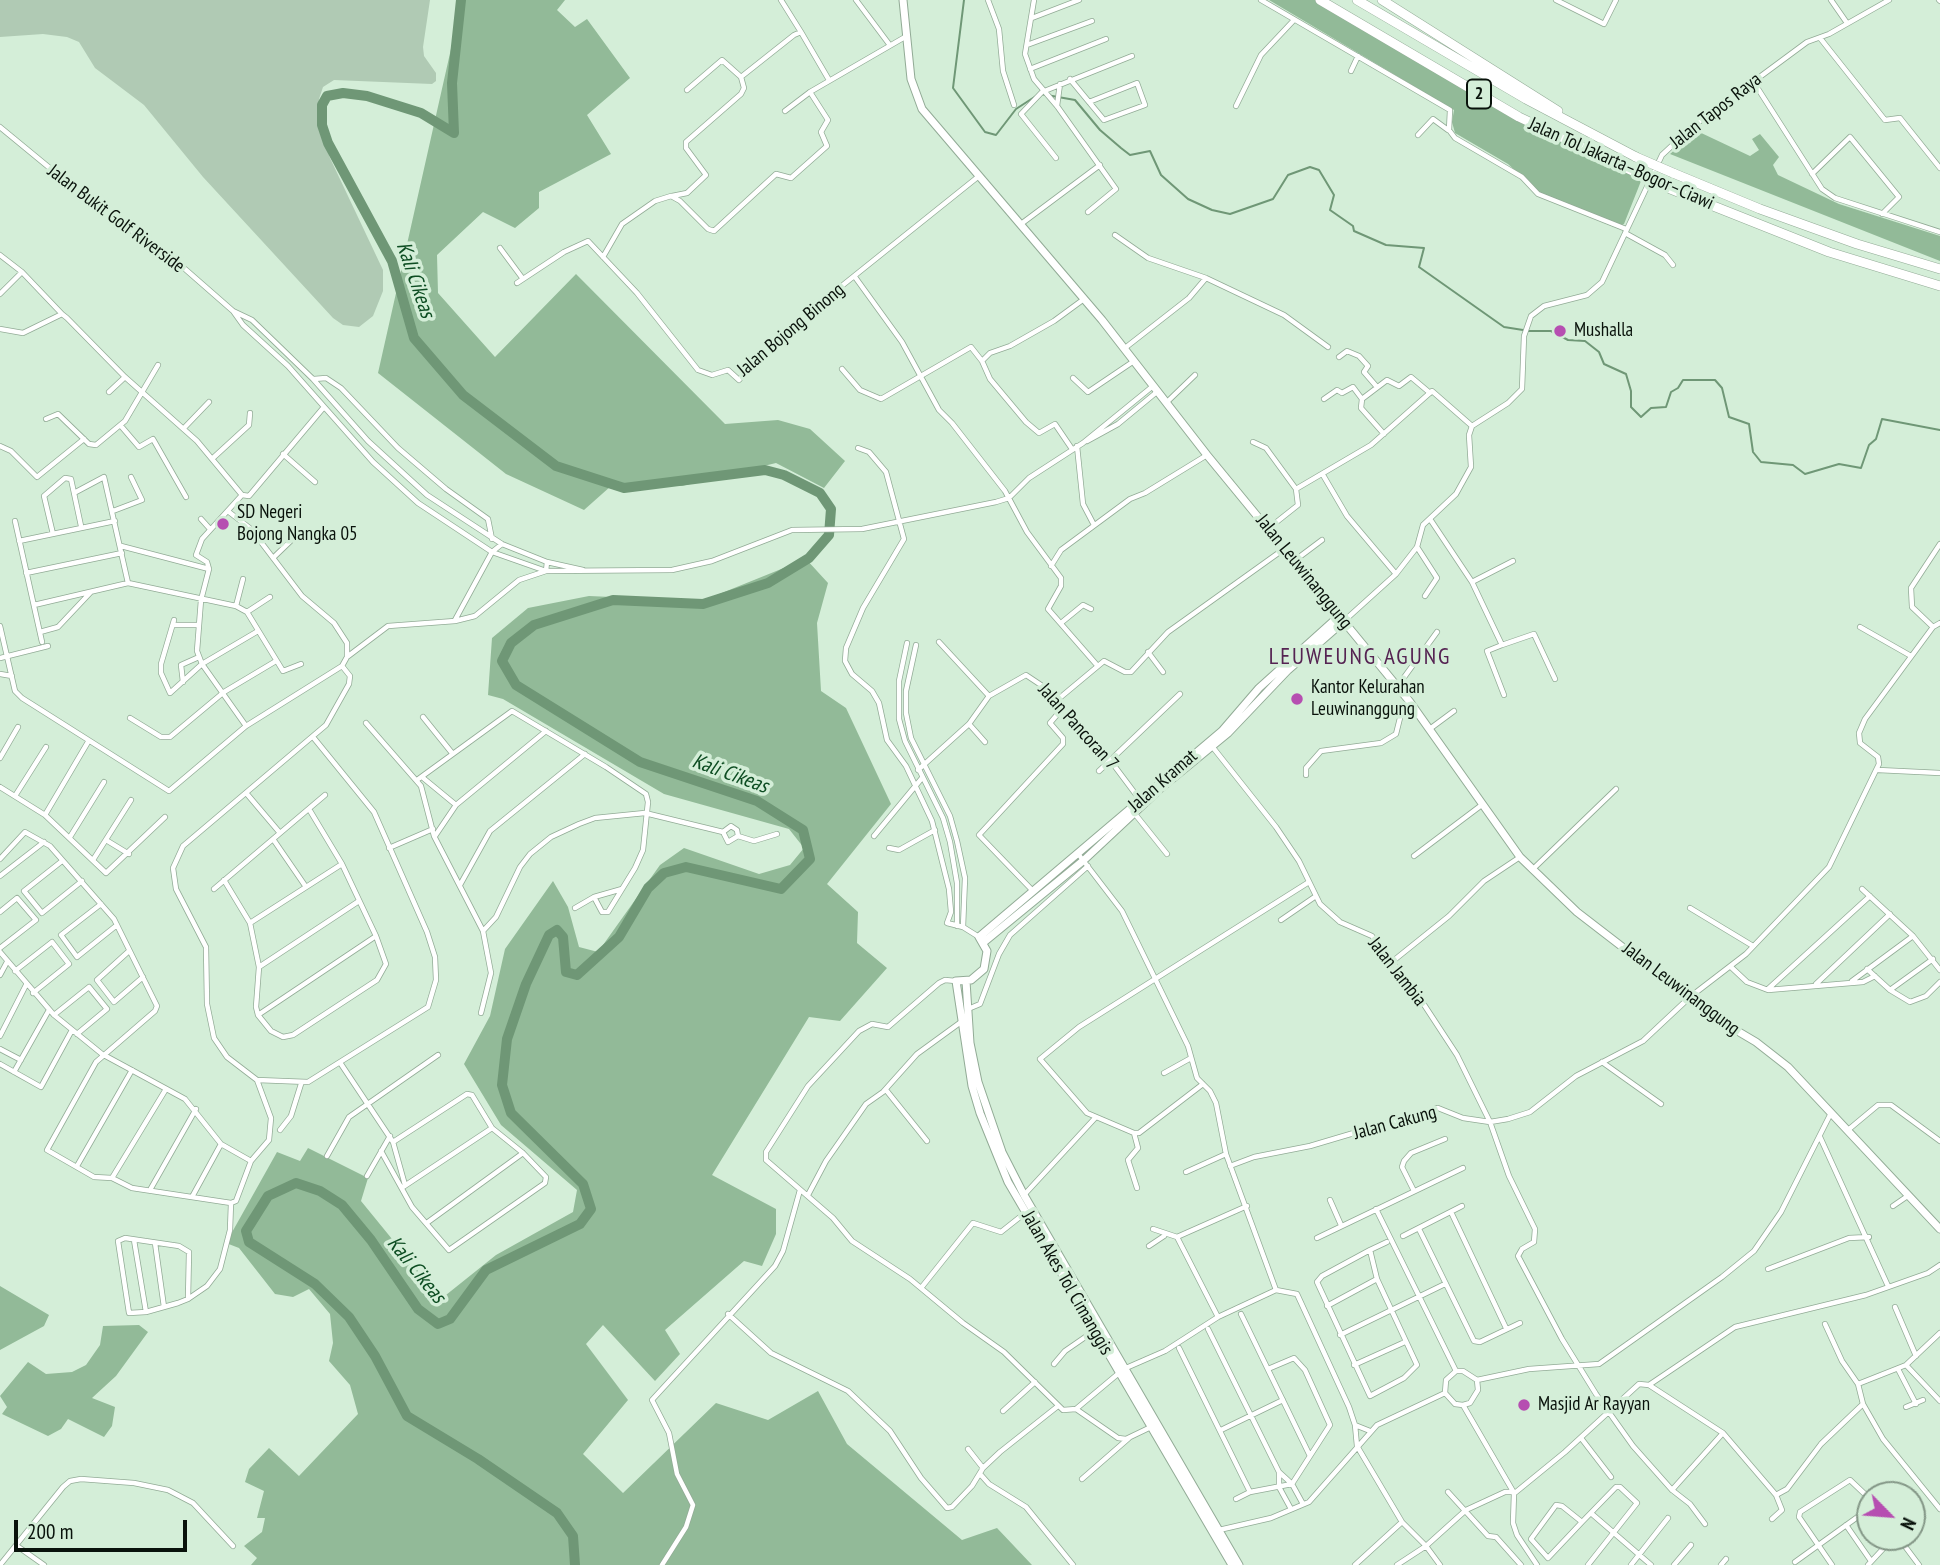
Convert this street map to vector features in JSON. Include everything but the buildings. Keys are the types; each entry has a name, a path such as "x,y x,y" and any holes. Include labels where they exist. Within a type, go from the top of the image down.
{"highway":[{"name":"Jalan Tol Jakarta–Bogor–Ciawi","path":"1320,0 1519,117 1668,188 1829,252 1940,286"},
{"name":"Jalan Tol Jakarta–Bogor–Ciawi","path":"1357,0 1526,99 1636,157 1772,214 1940,269"},
{"path":"1382,0 1623,150"}],"main road":[{"name":"Jalan Leuwinanggung","path":"903,0 911,79 922,109 1084,299 1207,455 1431,728 1520,857 1565,902 1712,1016 1771,1053 1811,1088 1940,1229"},
{"name":"Jalan Kramat","path":"981,939 1083,860 1135,814 1210,744 1259,688 1342,619"},
{"name":"Jalan Kramat","path":"981,939 1033,892 1083,860 1140,800 1210,744"},
{"path":"956,981 976,978 984,969 987,957 981,939"},
{"name":"Jalan Akes Tol Cimanggis","path":"956,981 961,1022 980,1113 1025,1213 1239,1565"},
{"name":"Jalan Akes Tol Cimanggis","path":"966,981 970,1043 985,1109 1011,1180 1024,1195 1151,1427 1232,1565"}],"street":[{"path":"781,0 829,80"},
{"path":"856,0 889,44"},
{"path":"988,0 999,29 1003,71 1014,105"},
{"path":"1034,0 1025,54 1030,69 1042,92 1057,106 1116,189 1088,212"},
{"path":"1031,18 1079,0"},
{"path":"1261,0 1450,110 1449,130"},
{"path":"1556,0 1605,24 1616,0"},
{"path":"1831,0 1847,23"},
{"name":"Jalan Tapos Raya","path":"1472,426 1508,403 1522,389 1525,332 1531,316 1544,306 1572,300 1594,289 1607,273 1662,155 1692,127 1807,42 1820,38 1889,0"},
{"path":"1236,106 1262,52 1294,20"},
{"path":"1027,45 1092,21"},
{"path":"741,77 801,32"},
{"path":"785,111 829,80 905,37"},
{"path":"1820,38 1885,120 1900,118 1940,168"},
{"path":"1030,69 1107,39"},
{"path":"1056,158 1021,114 1042,92 1132,56"},
{"path":"1351,71 1358,56"},
{"path":"603,257 628,217 655,201 687,193 706,175 685,144 741,94 744,88 741,77 722,60 687,90"},
{"path":"1070,79 1088,102 1104,120 1145,105 1137,83 1088,102"},
{"path":"1753,81 1812,174 1829,194 1940,232"},
{"path":"1057,106 1060,83"},
{"path":"671,196 680,201 708,229 714,231 776,174 793,177 827,146 821,132 828,120 810,92"},
{"path":"1419,135 1433,118 1460,142 1522,177 1541,195 1625,231 1665,256 1673,265"},
{"name":"Jalan Bukit Golf Riverside","path":"0,127 76,191 185,269 233,311"},
{"path":"1812,174 1850,137 1899,197 1882,214"},
{"path":"1020,225 1100,164"},
{"name":"Jalan Bojong Binong","path":"517,283 583,242 591,243 637,293 698,370 712,375 728,370 737,380 783,333 979,176"},
{"path":"1115,235 1148,258 1206,278 1284,316 1328,347"},
{"path":"500,248 523,279"},
{"path":"0,255 22,272 125,377 184,428 213,458 242,495 249,496 324,407"},
{"path":"0,294 22,272"},
{"path":"855,277 902,342 939,410 1009,498 1027,532 1062,581 1048,609 1097,664"},
{"path":"1124,349 1189,298 1206,278"},
{"path":"982,360 990,353 1010,346 1054,321 1084,299"},
{"path":"0,329 23,333 72,311"},
{"path":"233,311 252,320 313,379 368,441 407,479 445,509 502,544 547,562 585,571"},
{"path":"233,311 373,462 418,503 492,552 546,571"},
{"path":"842,369 859,390 877,399 969,347 982,360 990,379 1026,422 1039,433 1055,424 1074,448 1083,504 1094,525"},
{"path":"1339,357 1347,351 1359,356 1368,365 1364,371 1377,387"},
{"path":"1073,378 1088,393 1134,361"},
{"path":"46,419 58,414 84,439 96,445 121,426 158,365"},
{"path":"1167,402 1195,375"},
{"path":"109,392 125,377"},
{"path":"1362,400 1388,380 1400,385 1412,377 1430,393"},
{"path":"313,379 326,379 341,387 398,448 446,489 488,519 492,539"},
{"path":"1324,399 1337,390 1343,393 1353,387 1362,400 1361,408 1384,434"},
{"path":"346,657 388,626 455,621 475,616 519,580 546,571 634,572 691,567 783,532 811,527 848,528 900,522 1009,498 1030,478 1083,443 1156,388"},
{"path":"1296,489 1357,455 1430,393 1435,392 1472,426 1469,435 1469,472 1452,500 1421,528 1417,547 1396,574 1352,615 1342,619"},
{"path":"184,428 209,402"},
{"path":"213,458 249,425 250,413"},
{"path":"121,426 139,447 153,439 186,497"},
{"path":"0,446 11,451 37,477 84,439"},
{"path":"1253,442 1266,448 1296,489 1298,506 1269,528"},
{"path":"858,448 869,452 886,472 904,543 872,589 850,636 845,661 852,674 863,682 875,697 887,740 901,757 935,830 949,889 951,912 947,923 963,927 981,939"},
{"path":"284,454 315,482"},
{"path":"1051,566 1061,550 1130,499 1145,493 1207,455"},
{"path":"1323,475 1347,516 1396,574"},
{"path":"74,493 103,477 128,583"},
{"path":"113,511 142,500 131,477"},
{"path":"53,534 44,496 68,478 71,480 81,526"},
{"path":"191,564 199,544 210,529 229,512 242,495"},
{"path":"0,626 15,691 22,698 169,791 246,726 342,666 346,657 347,643 337,628 302,596 250,529 229,512"},
{"path":"201,519 210,529"},
{"path":"1430,519 1472,582 1502,645"},
{"path":"15,521 42,642"},
{"path":"19,541 115,521"},
{"path":"273,558 301,531"},
{"path":"1294,561 1322,540"},
{"path":"455,621 492,552 502,544"},
{"path":"1933,626 1912,607 1911,588 1940,544"},
{"path":"121,547 209,569"},
{"path":"1417,547 1437,578 1433,589 1425,596"},
{"path":"1056,701 1097,664 1107,661 1128,673 1168,632 1285,548"},
{"path":"26,573 122,553"},
{"path":"196,555 207,562 209,569 198,625 199,657 246,726"},
{"path":"1472,582 1513,561"},
{"path":"546,571 547,562"},
{"path":"236,606 243,579"},
{"path":"34,605 128,583 236,606 247,612 285,672 301,664"},
{"path":"40,632 58,627 90,593"},
{"path":"247,612 270,597"},
{"path":"1061,623 1083,605 1091,609"},
{"path":"198,625 174,622 163,654 161,673 169,692 202,664 258,631"},
{"path":"1940,623 1933,626 1865,719 1859,733 1861,746 1878,757 1878,770 1940,773"},
{"path":"1860,627 1911,656"},
{"path":"1398,687 1437,632"},
{"path":"1504,695 1487,651 1534,634 1555,679"},
{"path":"939,642 989,696"},
{"path":"907,643 897,702 905,741 943,818 955,860 957,926"},
{"path":"916,645 905,702 912,738 924,768 950,816 957,841 965,878 963,927"},
{"path":"0,658 48,646"},
{"path":"1148,652 1163,672"},
{"path":"183,682 181,665 199,657"},
{"path":"130,718 165,738 224,692 276,661"},
{"path":"0,859 25,832 44,842 82,881 117,925 156,1003 155,1011 102,1054 47,1147 49,1152 94,1177 113,1178 132,1188 231,1203 239,1198 251,1161 266,1145 272,1126 257,1080 227,1056 214,1038 207,1004 206,947 180,898 172,875 174,862 183,846 326,725 349,684 350,676 342,666"},
{"path":"0,674 12,676"},
{"name":"Jalan Pancoran 7","path":"918,770 924,768 969,724 989,696 1027,675 1036,680 1110,760 1140,800"},
{"path":"1099,771 1180,694"},
{"path":"1306,775 1306,768 1321,751 1381,743 1396,734 1401,713 1410,702"},
{"path":"1033,892 979,835 1063,744 1063,738 1050,723 1062,709"},
{"path":"419,779 508,711 585,754 646,794 643,850 606,913 594,897"},
{"path":"1431,728 1454,711"},
{"path":"423,716 452,753"},
{"path":"366,723 419,779 456,805"},
{"path":"969,724 985,742"},
{"path":"0,758 18,727"},
{"path":"435,836 456,805 546,731"},
{"path":"257,1080 300,1084 341,1063 428,1007 432,1001 436,980 435,957 427,932 374,812 313,737"},
{"path":"46,815 89,742"},
{"name":"Jalan Jambia","path":"1210,744 1276,827 1315,896 1340,922 1371,934 1393,961 1468,1073 1490,1122 1509,1176 1535,1229 1534,1241 1522,1249 1518,1256 1579,1367"},
{"path":"15,796 46,747"},
{"path":"460,886 491,831 585,754"},
{"name":"Jalan Cakung","path":"1230,1166 1254,1157 1310,1146 1438,1108 1463,1118 1490,1122 1530,1112 1576,1076 1643,1041 1690,997 1731,967 1753,946 1829,867 1878,770"},
{"path":"874,836 922,778"},
{"path":"419,779 435,836 483,932 491,973 481,1013"},
{"path":"70,837 104,782"},
{"path":"0,787 46,815 106,873 166,817"},
{"path":"1532,870 1616,789"},
{"path":"247,793 281,833"},
{"path":"214,889 325,795"},
{"path":"93,860 131,800"},
{"path":"1414,856 1483,804"},
{"path":"225,880 250,923 259,967 258,1015 271,1031 284,1037 293,1035 365,988 385,969 376,936 342,864 309,809"},
{"path":"483,932 496,917 520,867 541,844 595,818 645,813 723,832 728,842 738,836 758,841 777,834"},
{"path":"1135,814 1167,854"},
{"path":"723,832 731,826 737,830 738,836"},
{"path":"389,848 433,829"},
{"path":"889,848 898,850 935,830"},
{"path":"273,839 306,887"},
{"path":"106,840 129,854"},
{"path":"0,876 44,842"},
{"path":"1393,961 1449,916 1484,880 1520,857"},
{"path":"968,1009 980,1004 999,954 1010,935 1083,860 1122,911 1188,1046 1197,1078 1219,1112 1226,1154 1276,1290"},
{"path":"62,861 24,891 42,913 82,881"},
{"path":"250,923 342,864"},
{"path":"1203,1084 1139,1133 1134,1133 1096,1117 1080,1105 1040,1060 1041,1056 1079,1027 1309,882"},
{"path":"575,908 594,897 623,888"},
{"path":"1862,889 1913,936 1940,970"},
{"path":"1281,920 1315,896"},
{"path":"1768,990 1870,896"},
{"path":"0,912 17,898 36,920 0,950 26,985 54,1015 102,1054 185,1098 221,1144 251,1161"},
{"path":"259,967 359,901"},
{"path":"101,904 61,935 77,957 117,925"},
{"path":"1690,908 1753,946"},
{"path":"1816,984 1890,914"},
{"path":"258,1015 376,936"},
{"path":"1850,983 1913,936"},
{"path":"15,971 52,942 69,964 33,993"},
{"path":"129,951 97,980 114,1002 143,977"},
{"path":"1890,990 1933,959"},
{"path":"0,975 7,962"},
{"path":"1731,967 1747,982 1768,990 1863,982 1875,976"},
{"path":"1867,969 1890,990 1910,1002 1926,996 1940,982"},
{"path":"956,981 944,980 939,983 888,1027 868,1025 808,1086 765,1156 768,1162 808,1195 858,1246 921,1288 1004,1352 1066,1411 1076,1409 1122,1371 1165,1350 1218,1317 1276,1290 1297,1294 1355,1424 1356,1446 1402,1522 1440,1565"},
{"path":"0,1036 26,985"},
{"path":"0,1064 41,1087 75,1032 107,1009 89,987 54,1015"},
{"path":"15,1072 49,1010"},
{"path":"808,1195 826,1161 866,1104 886,1090 917,1054 961,1022"},
{"path":"0,1049 21,1060"},
{"path":"327,1156 346,1121 367,1103 438,1055"},
{"path":"1164,1073 1191,1058"},
{"path":"1602,1062 1661,1104"},
{"path":"341,1063 390,1136 403,1187"},
{"path":"77,1167 132,1070"},
{"path":"280,1130 291,1116 300,1084"},
{"path":"113,1178 166,1088"},
{"path":"886,1090 928,1141"},
{"path":"381,1152 412,1206 450,1250 545,1183 546,1177 523,1153 492,1128 477,1100 467,1094 393,1142"},
{"path":"1847,1130 1878,1105 1891,1105 1940,1141"},
{"path":"150,1190 196,1109"},
{"path":"1477,1380 1529,1370 1599,1364 1754,1251 1785,1205 1831,1112"},
{"path":"1024,1195 1096,1117"},
{"path":"403,1187 492,1128"},
{"path":"1134,1133 1138,1148 1128,1160 1136,1188"},
{"path":"367,1176 390,1136"},
{"path":"1820,1136 1869,1237 1888,1286"},
{"path":"1414,1191 1402,1167 1404,1161 1411,1153 1446,1139"},
{"path":"192,1197 221,1144"},
{"path":"428,1222 523,1153"},
{"path":"1186,1172 1226,1154"},
{"path":"1317,1238 1463,1168"},
{"path":"662,1565 686,1527 693,1505 677,1474 669,1433 652,1400 728,1314 766,1278 779,1259 800,1189"},
{"path":"1893,1206 1909,1195"},
{"path":"1330,1200 1341,1225"},
{"path":"188,1299 189,1252 179,1246 121,1238 117,1247 129,1313 164,1307 188,1299 206,1286 220,1269 230,1230 231,1203"},
{"path":"1153,1229 1177,1237 1247,1206"},
{"path":"1403,1236 1462,1206"},
{"path":"1376,1209 1456,1371"},
{"path":"1451,1212 1506,1328"},
{"path":"921,1288 973,1223 1001,1232 1025,1213"},
{"path":"1419,1229 1474,1341 1480,1342 1520,1323"},
{"path":"1149,1246 1165,1235"},
{"path":"1177,1237 1218,1317"},
{"path":"1768,1269 1849,1238 1869,1237"},
{"path":"134,1240 146,1312"},
{"path":"1370,1250 1377,1279 1417,1365 1415,1370 1370,1396 1340,1335 1318,1280 1370,1250 1387,1242"},
{"path":"155,1243 164,1307"},
{"path":"1649,1385 1735,1327 1829,1307 1911,1280 1940,1265"},
{"path":"1327,1306 1377,1279"},
{"path":"1340,1335 1445,1284"},
{"path":"1895,1307 1916,1356"},
{"path":"728,1314 771,1353 848,1391 890,1430 921,1478 947,1508 956,1503 983,1468 1058,1406"},
{"path":"1241,1314 1311,1457"},
{"path":"1825,1324 1842,1362 1858,1384 1863,1404 1891,1451 1940,1509"},
{"path":"1208,1329 1253,1414 1279,1472 1292,1485 1303,1504"},
{"path":"1054,1364 1065,1351 1095,1330"},
{"path":"1858,1384 1906,1365 1940,1333"},
{"path":"1354,1365 1405,1342"},
{"path":"1179,1348 1250,1492"},
{"path":"1268,1369 1294,1359 1315,1390 1330,1425 1292,1485"},
{"path":"1906,1365 1940,1401"},
{"path":"1579,1367 1633,1446 1672,1490 1690,1504 1705,1524"},
{"path":"1898,1369 1916,1404"},
{"path":"1456,1371 1469,1373 1477,1380"},
{"path":"1456,1371 1446,1380 1445,1393 1448,1400 1462,1405 1514,1493 1513,1524 1517,1535 1538,1565"},
{"path":"1462,1405 1475,1397 1477,1380"},
{"path":"1003,1411 1035,1382"},
{"path":"1397,1565 1426,1546 1466,1510 1505,1492 1514,1493 1581,1438 1639,1384 1649,1385 1723,1433 1776,1495 1782,1510 1772,1519"},
{"path":"1219,1530 1271,1518 1315,1497 1370,1431 1385,1420 1445,1393"},
{"path":"1906,1408 1923,1400"},
{"path":"1221,1430 1283,1401"},
{"path":"1776,1495 1787,1489 1821,1444 1863,1404"},
{"path":"1076,1409 1118,1438 1129,1437"},
{"path":"1355,1424 1370,1431"},
{"path":"1082,1479 1129,1437 1151,1427"},
{"path":"1672,1490 1723,1433"},
{"path":"1581,1438 1611,1477"},
{"path":"968,1449 983,1468"},
{"path":"1279,1472 1279,1486 1291,1509"},
{"path":"981,1474 989,1484 1026,1507 1073,1565"},
{"path":"0,1565 62,1488 70,1481 81,1479 134,1483 168,1490 192,1503 233,1546"},
{"path":"1832,1565 1799,1517 1800,1512 1850,1479 1856,1485"},
{"path":"1236,1499 1250,1492 1292,1485"},
{"path":"1583,1522 1562,1506 1556,1506 1531,1539 1548,1558 1592,1514 1616,1487 1620,1487 1637,1506 1588,1565"},
{"path":"1448,1492 1488,1536 1496,1537 1521,1565"},
{"path":"1592,1514 1651,1565"},
{"path":"1631,1565 1668,1518"},
{"path":"1795,1562 1856,1518"},
{"path":"1355,1565 1402,1522"},
{"path":"1846,1525 1870,1563"},
{"path":"1674,1565 1691,1545"},
{"path":"17,1546 44,1565"},
{"path":"1908,1551 1919,1565"},
{"path":"1721,1565 1726,1559"}],"green space":[{"path":"0,0 430,0 423,47 424,56 436,73 436,81 432,84 334,80 323,87 319,99 318,122 330,158 383,270 383,291 373,316 359,327 343,325 333,318 203,177 144,105 95,68 79,42 67,37 43,34 0,37"},
{"path":"462,0 565,0 557,10 575,27 587,19 630,78 587,115 611,154 539,192 539,208 515,228 483,212 437,255 438,293 495,357 576,274 725,424 778,420 810,429 845,461 824,488 776,463 682,486 611,486 584,510 506,474 378,373"},
{"path":"1269,0 1320,0 1519,117 1643,176 1624,224 1620,226 1542,195 1508,164 1455,133 1452,122 1454,110"},
{"path":"1697,131 1750,156 1759,150 1752,139 1760,134 1779,157 1773,165 1778,175 1839,204 1940,236 1940,261 1670,154"},
{"path":"806,559 828,583 817,623 821,691 846,708 891,804 827,884 858,912 857,943 887,968 840,1021 809,1017 712,1175 776,1209 776,1234 762,1266 744,1261 665,1330 680,1354 655,1381 603,1325 586,1344 628,1400 583,1454 623,1493 716,1403 768,1420 818,1391 847,1444 962,1540 997,1528 1032,1565 251,1565 257,1558 244,1546 262,1532 265,1518 257,1518 264,1491 245,1482 249,1469 269,1448 299,1476 358,1414 350,1385 329,1361 333,1343 330,1314 309,1289 293,1297 275,1294 239,1248 226,1243 277,1152 300,1161 308,1148 368,1178 361,1201 441,1299 496,1255 573,1212 577,1190 501,1125 464,1064 490,1016 505,949 553,881 568,907 579,947 598,952 660,865 684,848 759,874 790,865 804,848 789,829 664,794 503,699 488,695 492,638 528,608 589,596 702,601"},
{"path":"0,1286 49,1315 44,1326 0,1350"},
{"path":"139,1325 148,1332 116,1376 92,1398 115,1407 112,1426 104,1437 68,1419 61,1429 48,1436 2,1414 7,1407 0,1396 28,1362 46,1374 72,1372 86,1365 100,1345 103,1326"}],"waterway":[{"name":"Kali Cikeas","path":"461,0 452,83 454,133 421,113 367,96 343,93 327,96 322,105 322,125 328,143 392,261 414,338 463,395 556,466 624,488 765,470 784,475 820,493 831,509 829,535 809,558 768,583 703,604 613,600 534,625 511,643 502,661 516,685 640,762 757,801 803,830 810,859 781,889 686,867 664,873 648,888 619,937 577,975 566,972 563,937 557,930 549,935 526,984 507,1039 502,1085 511,1113 583,1184 591,1209 580,1224 486,1270 450,1319 438,1324 418,1309 371,1240 342,1205 320,1191 296,1183 268,1196 246,1231 249,1242 315,1284 349,1317 375,1356 407,1416 478,1459 557,1513 573,1536 575,1565"},
{"path":"964,0 953,88 985,132 996,135 1016,109 1036,96"},
{"path":"1041,94 1075,100 1100,130 1121,148 1130,155 1150,151 1161,175 1188,199 1212,210 1230,214 1273,199 1288,175 1310,167 1319,170 1334,195 1330,210 1353,226 1354,231 1386,245 1424,248 1419,267 1504,327 1523,330"},
{"path":"1528,331 1551,331 1568,340 1585,341 1599,352 1604,364 1626,374 1631,391 1631,407 1641,417 1651,408 1666,407 1671,392 1678,388 1683,380 1715,380 1722,388 1729,417 1749,424 1753,452 1761,462 1793,465 1805,474 1839,464 1861,468 1869,445 1876,439 1882,419 1940,430"}],"place":[{"name":"Mushalla","path":"1560,331"},
{"name":"SD Negeri Bojong Nangka 05","path":"223,524"},
{"name":"Kantor Kelurahan Leuwinanggung","path":"1297,699"},
{"name":"Masjid Ar Rayyan","path":"1524,1405"}],"district":[{"name":"LEUWEUNG AGUNG","path":"1360,657"}]}
